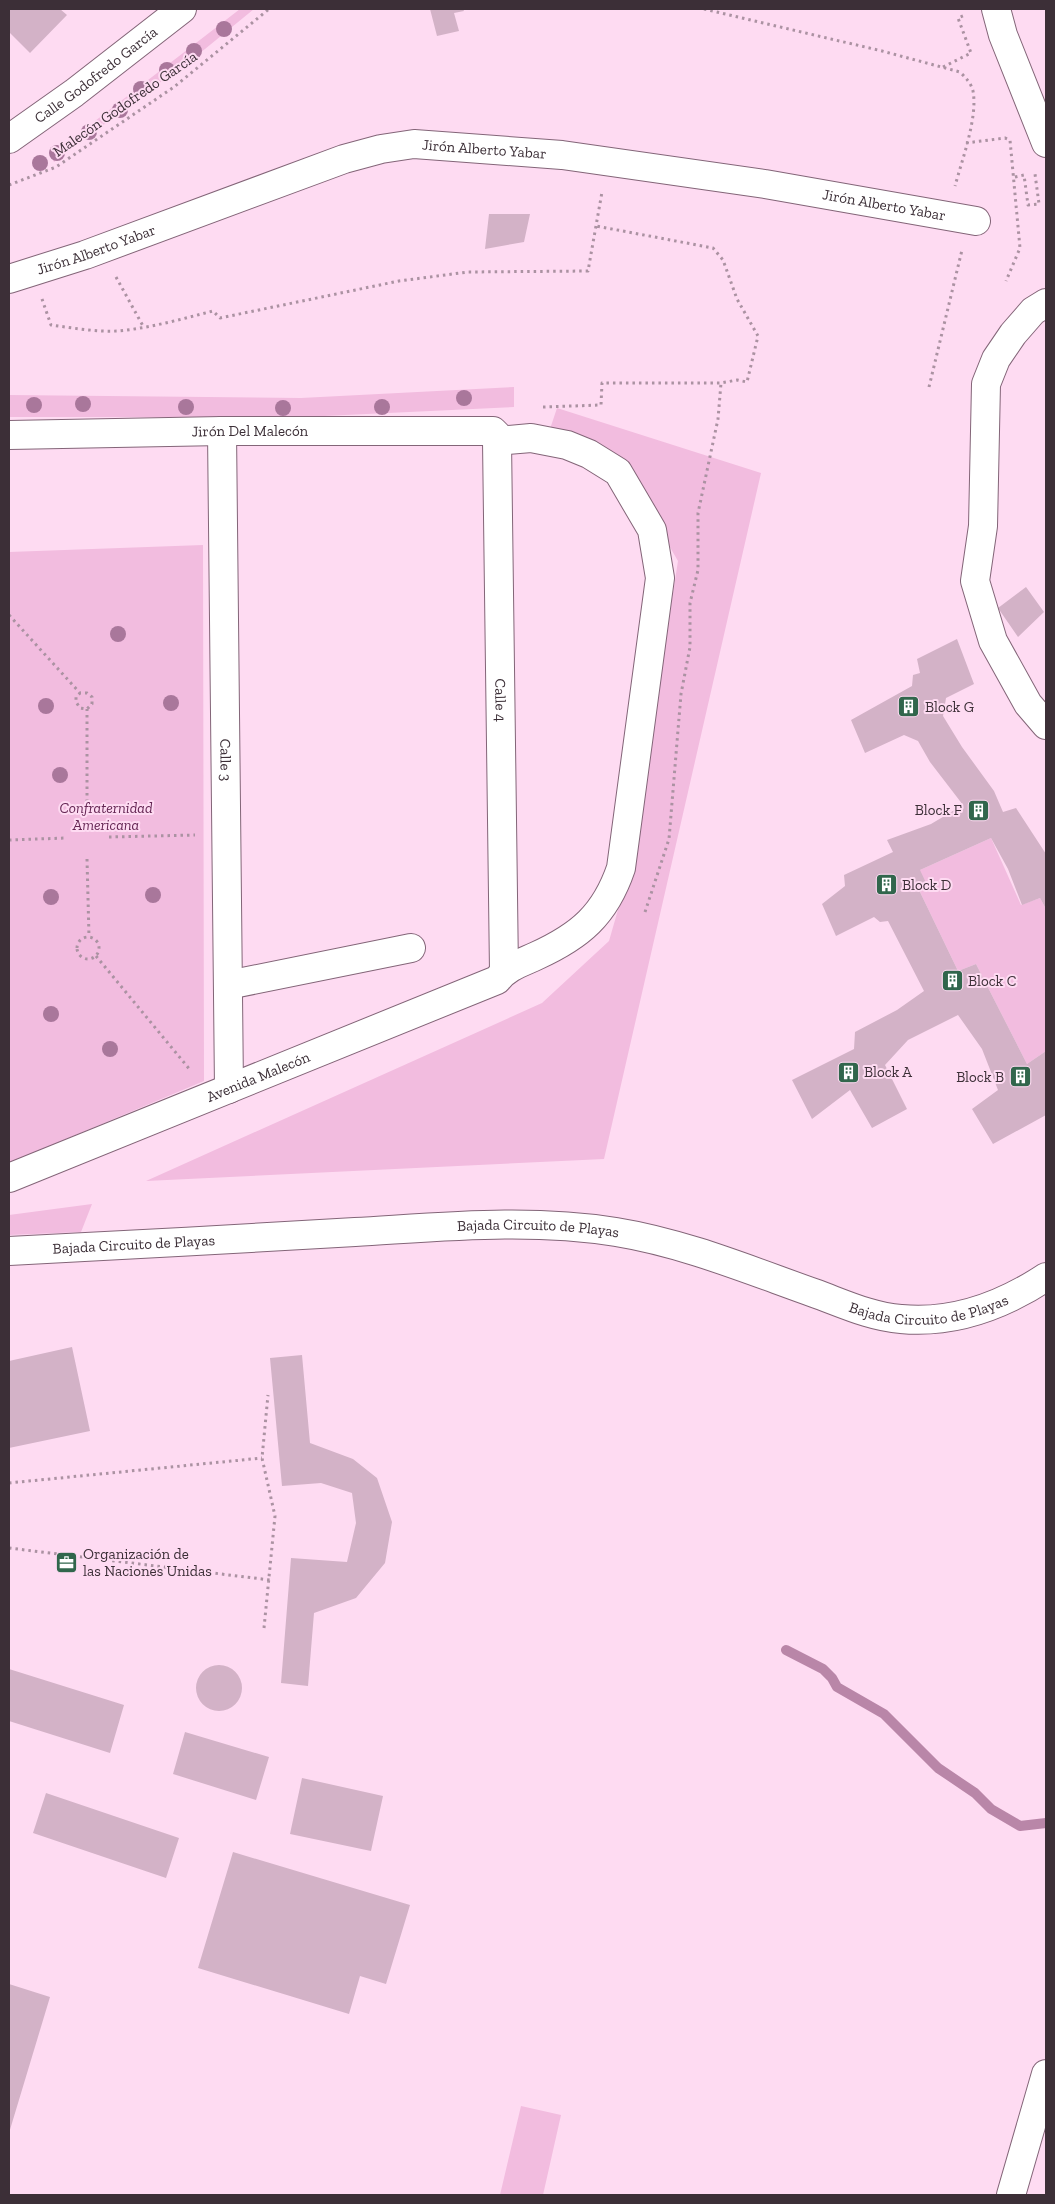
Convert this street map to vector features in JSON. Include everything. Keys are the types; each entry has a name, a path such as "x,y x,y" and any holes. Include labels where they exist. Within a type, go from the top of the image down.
{"main road":[{"name":"Calle Godofredo García","path":"9,139 74,93 182,9"},
{"path":"985,10 1003,35 1046,143"},
{"name":"Jirón Alberto Yabar","path":"21,276 100,250 274,183 344,159 381,149 414,144 488,148 606,161 765,184 948,216 969,232"},
{"path":"1046,303 1033,311 1013,334 996,359 986,384 983,526 974,581 994,641 1028,704 1046,725"},
{"name":"Jirón Del Malecón","path":"9,435 222,431 531,438 567,445 589,454 618,472 652,530 660,578 620,868 613,891 605,905 580,930 538,955 504,971"},
{"name":"Calle 3","path":"220,1093 228,985 222,431"},
{"name":"Calle 4","path":"495,436 504,971"},
{"path":"228,985 411,948"},
{"name":"Avenida Malecón","path":"9,1178 497,980 504,971"},
{"name":"Bajada Circuito de Playas","path":"9,1251 489,1225 585,1228 627,1234 681,1248 863,1311 902,1319 930,1319 980,1311 1006,1300 1046,1277"},
{"path":"1010,2195 1046,2074"}],"path":[{"name":"Malecón Godofredo García","path":"9,185 56,167 174,87 269,9"},
{"path":"704,9 960,72 969,81 973,91 974,107 948,216"},
{"path":"943,67 971,53 958,18 985,10"},
{"path":"966,143 993,139 1010,140 1015,177 1020,248 1006,281"},
{"path":"21,276 51,325 117,331 178,321 214,311 220,318 399,281 468,272 588,271 606,161"},
{"path":"1015,177 1024,175 1028,205 1039,204 1035,174 1041,170"},
{"path":"535,407 601,405 602,383 721,383 737,380 747,382 758,336 737,299 729,273 713,248 700,244 596,226"},
{"path":"928,386 969,232"},
{"path":"100,250 143,326"},
{"path":"645,912 670,832 681,694 690,646 690,603 698,570 698,513 718,419 721,383"},
{"path":"9,615 80,693"},
{"path":"87,709 80,708 76,702 76,697 80,693 87,693 92,697 92,704 87,709 87,815"},
{"path":"109,837 225,835"},
{"path":"9,840 66,838"},
{"path":"87,859 89,937"},
{"path":"89,937 95,940 99,951 96,956 90,960 83,958 78,953 78,945 82,939 89,937"},
{"path":"96,956 220,1093"},
{"path":"264,1628 275,1516 262,1458 268,1395"},
{"path":"9,1484 262,1458"},
{"path":"9,1548 270,1580"}],"green space":[{"path":"240,9 254,9 205,49 54,162 51,155"},
{"path":"514,387 514,407 303,417 9,417 9,395 301,398"},
{"path":"557,408 761,473 604,1159 146,1181 542,1003 609,941 630,868 678,561 620,461 550,429"},
{"name":"Confraternidad Americana","path":"203,545 204,1081 9,1163 9,552"},
{"path":"991,838 1021,905 1040,898 1046,909 1046,1051 1027,1064 976,964 958,971 920,892 920,870"},
{"path":"92,1204 81,1232 9,1235 9,1215"},
{"path":"521,2106 561,2115 543,2195 500,2195"}],"building":[{"path":"9,9 60,9 67,15 30,53 9,32"},
{"path":"430,9 463,9 464,11 454,13 459,31 437,36"},
{"path":"489,214 530,214 524,242 485,249"},
{"path":"1026,587 1044,612 1018,637 998,608"},
{"path":"957,639 974,684 946,698 943,716 962,747 994,791 1003,812 1016,808 1046,854 1046,909 1040,898 1022,905 1008,869 991,838 920,870 927,885 920,892 958,971 976,964 1027,1064 1046,1051 1046,1115 993,1144 972,1109 998,1090 982,1049 958,1015 908,1040 885,1065 907,1109 872,1128 850,1090 812,1119 792,1080 854,1049 855,1032 897,1010 924,991 888,921 880,922 874,917 836,936 822,904 845,886 844,875 893,852 887,840 931,824 963,805 930,762 918,741 904,735 865,753 851,720 912,686 913,675 920,673 917,659"},
{"path":"72,1347 90,1431 9,1448 9,1361"},
{"path":"302,1355 310,1443 353,1459 377,1478 392,1522 385,1563 356,1598 314,1613 308,1686 281,1683 291,1558 347,1562 356,1523 352,1493 321,1483 282,1486 270,1358"},
{"path":"215,1665 223,1665 232,1669 238,1675 242,1688 238,1701 232,1707 223,1711 215,1711 206,1707 200,1701 196,1692 196,1684 200,1675 206,1669"},
{"path":"9,1669 124,1705 110,1753 9,1721"},
{"path":"185,1732 269,1757 256,1800 173,1774"},
{"path":"302,1778 383,1796 371,1851 290,1834"},
{"path":"46,1793 179,1838 166,1878 33,1833"},
{"path":"233,1852 410,1905 386,1984 360,1976 349,2014 198,1968"},
{"path":"9,1984 50,1997 9,2133"}],"waterway":[{"path":"786,1650 823,1669 832,1678 837,1687 884,1714 938,1768 975,1793 991,1809 1020,1826 1046,1823"}],"place":[{"name":"Block G","path":"909,707"},
{"name":"Block F","path":"978,810"},
{"name":"Block D","path":"886,885"},
{"name":"Block C","path":"952,981"},
{"name":"Block A","path":"848,1072"},
{"name":"Block B","path":"1020,1077"},
{"name":"Organización de las Naciones Unidas","path":"67,1563"}]}
